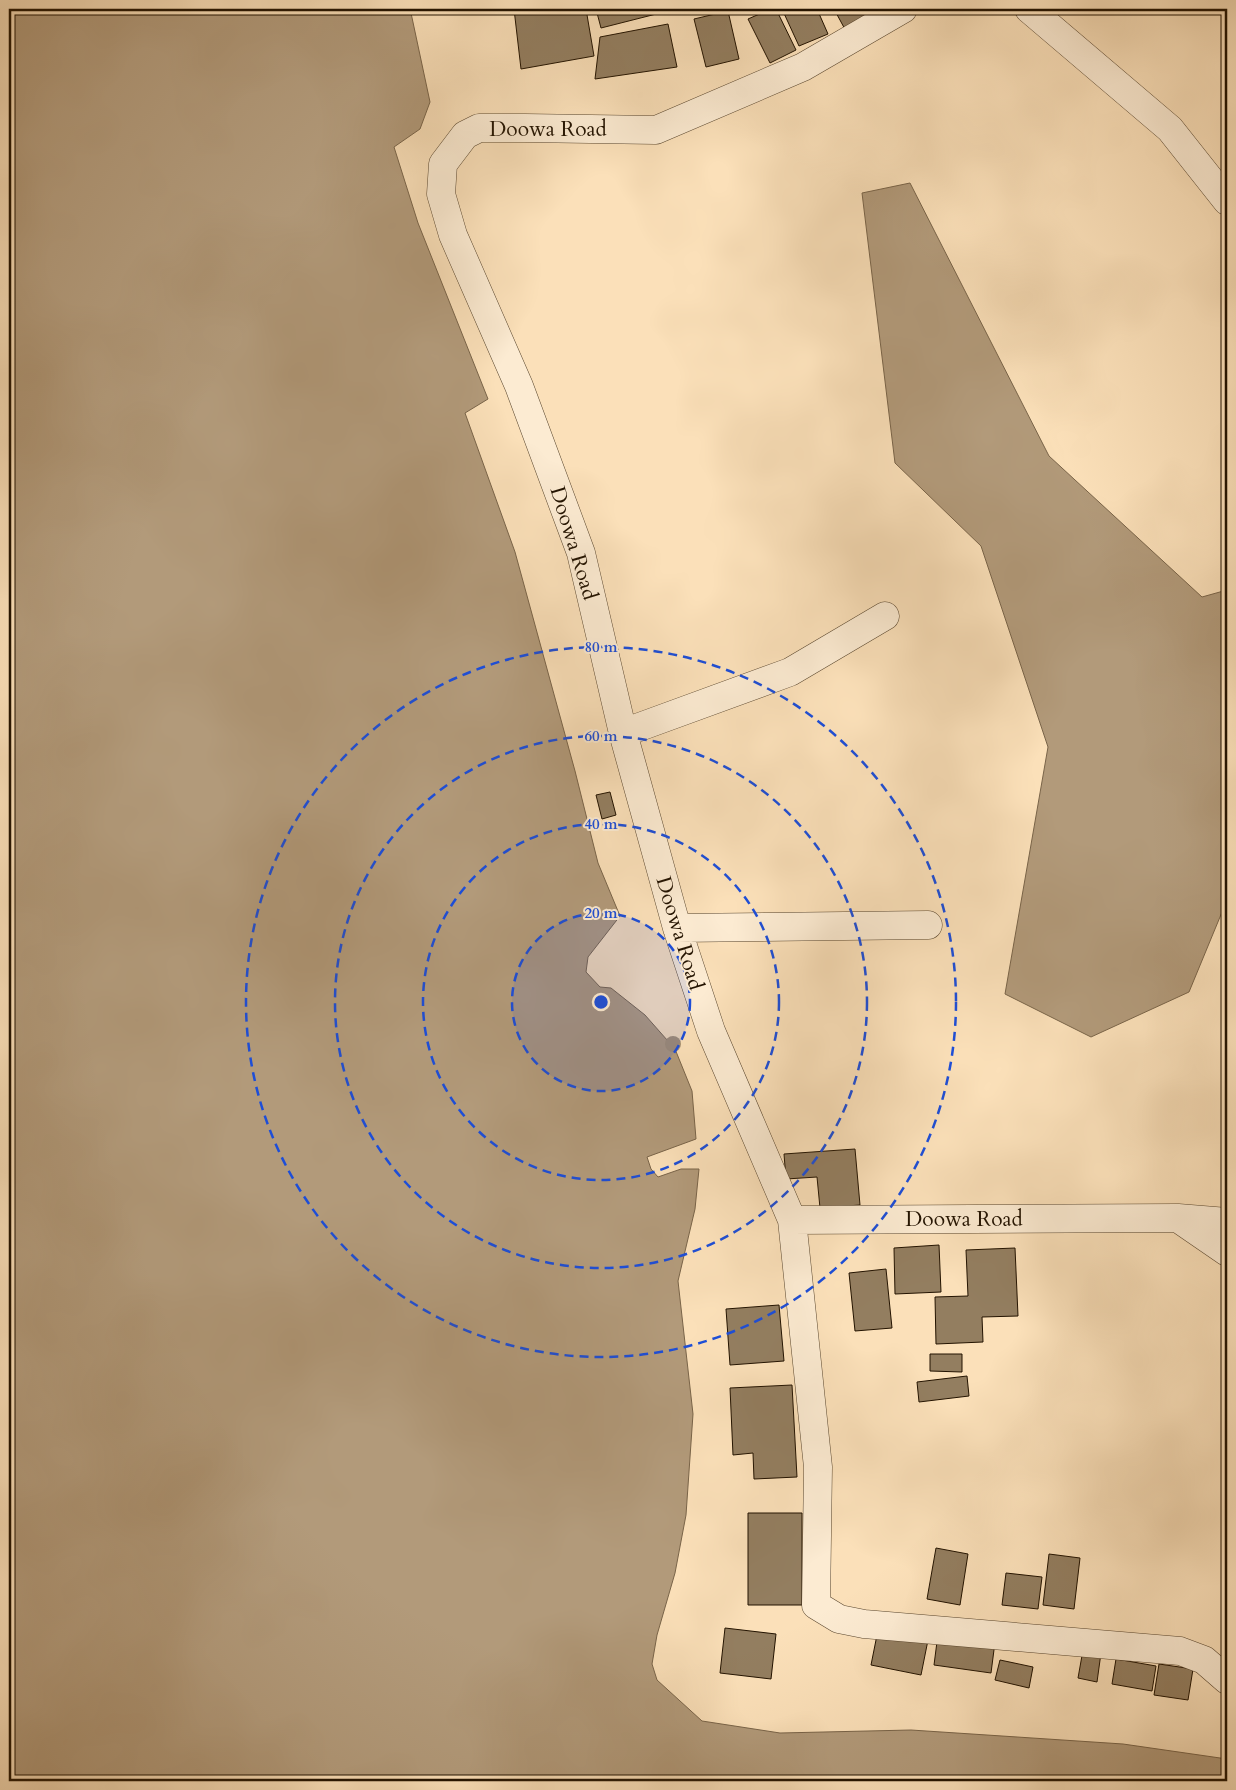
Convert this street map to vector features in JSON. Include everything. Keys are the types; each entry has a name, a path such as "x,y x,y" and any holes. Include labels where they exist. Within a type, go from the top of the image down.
{"street":[{"name":"Doowa Road","path":"903,9 803,67 656,130 479,128 465,135 443,164 441,194 453,235 519,386 582,553 623,733 677,928 711,1031 792,1220 1178,1218 1227,1222"},
{"path":"1029,9 1170,129 1227,201"},
{"path":"623,733 790,672 885,616"},
{"path":"677,928 928,925"},
{"path":"1178,1218 1227,1252"},
{"path":"792,1220 818,1468 816,1605 839,1619 864,1624 1180,1651 1204,1660 1227,1680"}],"shaded area":[{"path":"9,9 409,9 411,13 430,102 420,129 394,147 418,223 488,399 465,413 515,552 575,771 598,863 620,916 588,957 586,972 600,987 611,988 645,1015 675,1049 692,1091 696,1139 647,1157 651,1169 658,1177 681,1169 699,1169 695,1209 678,1281 693,1414 686,1515 675,1573 657,1635 652,1664 657,1680 702,1721 780,1733 911,1730 1123,1744 1227,1759 1227,1781 9,1781"},
{"path":"910,183 1049,456 1202,597 1227,590 1227,900 1189,992 1091,1037 1005,994 1048,747 981,546 895,463 862,193"}],"building":[{"path":"514,9 586,9 594,56 521,69"},
{"path":"596,9 672,9 672,10 601,28"},
{"path":"677,9 695,9 678,13"},
{"path":"771,9 776,9 796,50 770,63 748,19"},
{"path":"782,9 817,9 828,34 799,46"},
{"path":"834,9 886,9 847,33"},
{"path":"728,11 739,59 706,67 694,19"},
{"path":"668,24 677,67 595,79 600,37"},
{"path":"610,792 616,815 602,819 596,795"},
{"path":"855,1149 860,1205 820,1208 817,1177 786,1179 784,1154"},
{"path":"939,1245 941,1292 895,1294 894,1248"},
{"path":"1015,1248 1018,1316 982,1317 983,1342 936,1344 935,1297 968,1296 966,1250"},
{"path":"886,1269 892,1328 855,1331 849,1273"},
{"path":"779,1305 784,1361 730,1365 726,1309"},
{"path":"930,1354 962,1354 962,1372 930,1371"},
{"path":"967,1376 969,1396 919,1402 917,1382"},
{"path":"792,1385 797,1477 754,1479 753,1453 733,1455 730,1388"},
{"path":"748,1513 802,1513 802,1605 748,1605"},
{"path":"936,1548 968,1554 960,1605 927,1599"},
{"path":"1049,1554 1080,1558 1074,1609 1043,1605"},
{"path":"1006,1573 1042,1577 1038,1609 1002,1605"},
{"path":"725,1628 776,1634 771,1679 720,1673"},
{"path":"878,1630 928,1640 921,1675 871,1665"},
{"path":"938,1634 995,1642 991,1673 934,1665"},
{"path":"1083,1650 1101,1653 1097,1682 1078,1678"},
{"path":"1116,1659 1156,1666 1152,1691 1112,1684"},
{"path":"1000,1660 1033,1667 1029,1688 995,1680"},
{"path":"1159,1664 1193,1669 1188,1700 1154,1695"}]}
